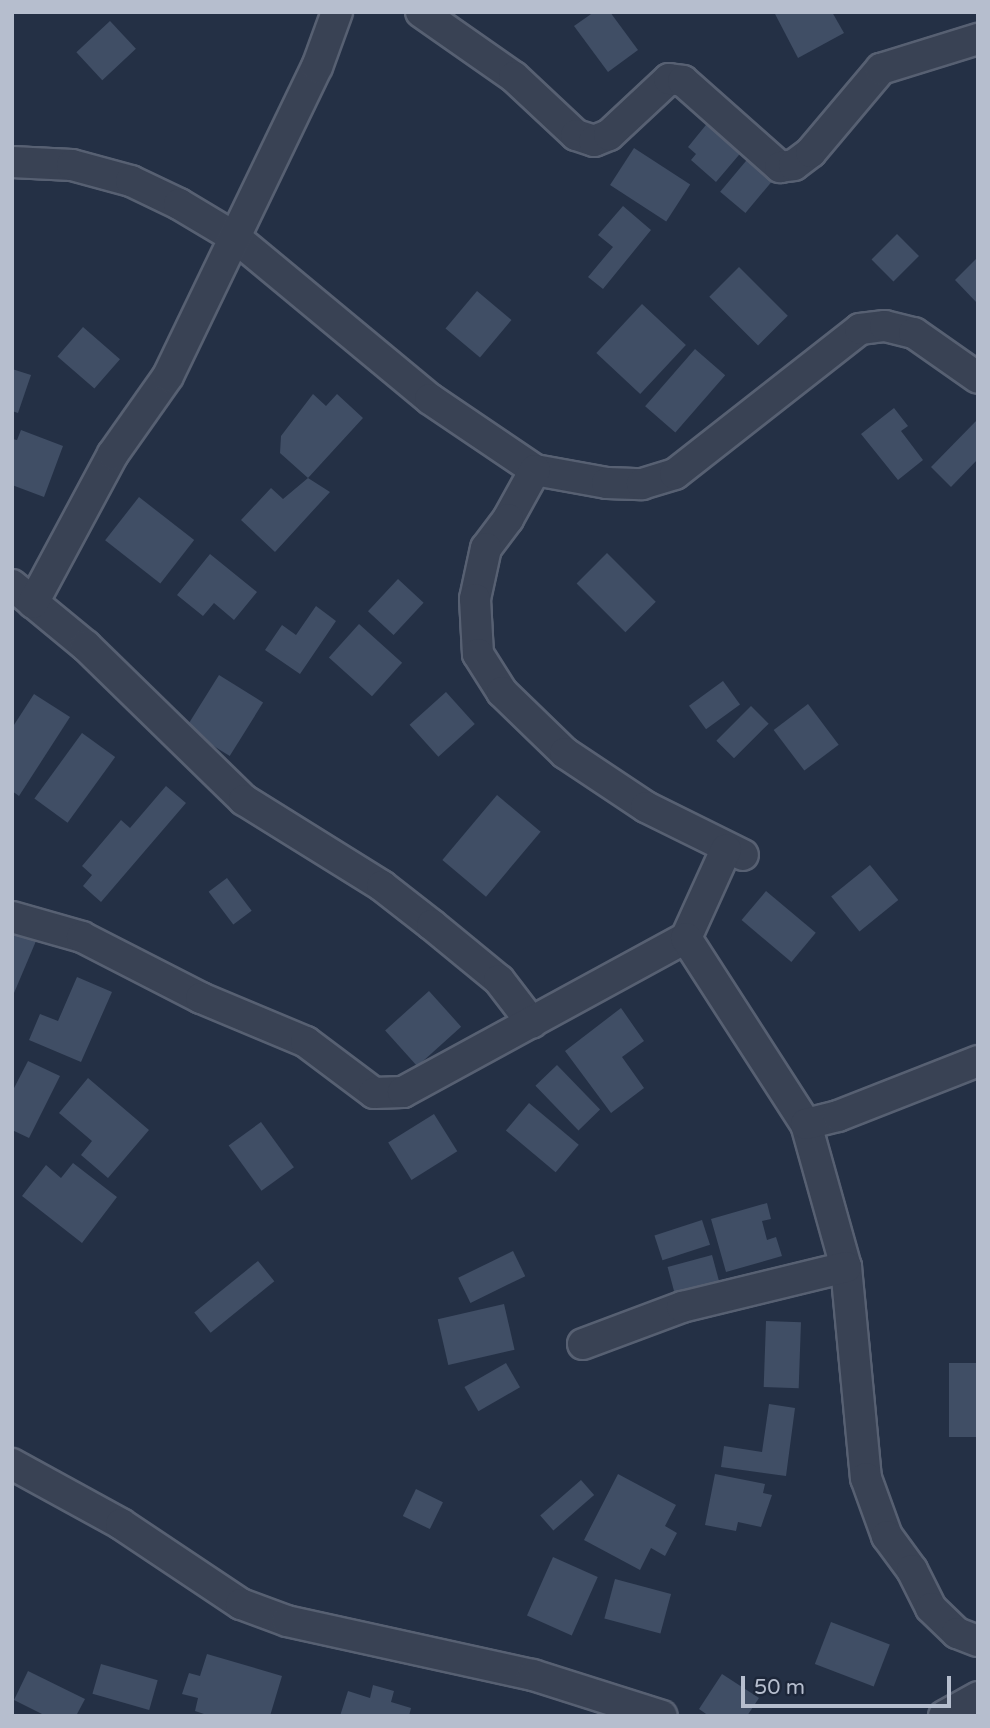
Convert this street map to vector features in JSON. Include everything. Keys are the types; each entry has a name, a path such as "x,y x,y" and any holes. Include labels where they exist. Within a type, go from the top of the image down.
{"street":[{"path":"337,12 317,67 168,376 113,454 23,594 86,646 244,800 382,886 499,980 532,1023"},
{"path":"421,12 514,77 576,135 594,141 609,135 669,79 683,81 780,167 794,165 811,152 881,69 978,39"},
{"path":"12,162 72,165 131,181 236,238 430,399 535,470 630,484 675,474 860,329 885,326 914,332 978,377"},
{"path":"12,917 82,937 201,998 306,1042 374,1093 403,1091 686,938 735,853 646,807 565,753 502,692 478,654 475,599 486,548 508,519 535,470"},
{"path":"686,938 806,1124 846,1267 866,1478 883,1525 932,1608 957,1633 978,1641"},
{"path":"806,1124 939,1079 978,1061"},
{"path":"583,1344 682,1307 846,1267"},
{"path":"12,1464 121,1524 241,1604 287,1621 533,1675 662,1716"}],"building":[{"path":"594,12 610,12 638,50 608,72 574,26"},
{"path":"774,12 832,12 844,33 798,58"},
{"path":"110,21 136,49 102,80 76,52"},
{"path":"710,120 744,149 716,182 691,160 696,154 688,147"},
{"path":"634,148 690,184 666,221 610,185"},
{"path":"751,155 776,176 745,213 720,192"},
{"path":"623,206 651,230 603,289 588,277 613,247 598,235"},
{"path":"897,234 919,256 893,281 872,259"},
{"path":"978,257 978,304 955,280"},
{"path":"739,267 788,316 758,345 709,297"},
{"path":"477,291 511,320 480,357 446,329"},
{"path":"642,304 686,345 640,394 596,353"},
{"path":"83,327 120,359 94,389 57,356"},
{"path":"695,349 725,375 675,433 645,406"},
{"path":"12,369 31,375 18,413 12,411"},
{"path":"313,394 326,406 337,394 363,418 308,478 280,453 281,436"},
{"path":"894,408 908,426 901,431 923,460 898,480 861,434"},
{"path":"978,419 978,459 951,487 931,467"},
{"path":"21,430 63,446 44,497 12,485 12,439 17,440"},
{"path":"308,478 330,492 275,552 241,520 271,488 283,499"},
{"path":"139,497 194,540 160,583 105,540"},
{"path":"607,553 656,602 625,632 577,583"},
{"path":"210,554 257,592 234,620 214,603 203,616 177,595"},
{"path":"398,579 424,603 394,635 368,611"},
{"path":"316,606 336,621 300,674 265,650 282,625 296,635"},
{"path":"359,624 402,663 372,696 329,657"},
{"path":"219,675 263,703 230,756 186,728"},
{"path":"723,681 740,704 706,729 689,706"},
{"path":"446,692 475,724 438,757 410,725"},
{"path":"34,694 70,717 19,796 12,791 12,728"},
{"path":"808,704 839,745 804,771 774,730"},
{"path":"751,706 769,724 734,758 716,741"},
{"path":"82,733 115,757 68,823 34,799"},
{"path":"166,786 186,803 101,902 83,886 92,875 82,866 121,820 130,828"},
{"path":"497,795 541,832 486,897 442,860"},
{"path":"870,865 898,900 859,931 831,896"},
{"path":"227,878 252,911 233,925 209,892"},
{"path":"766,891 816,933 791,962 742,920"},
{"path":"14,932 36,941 12,993"},
{"path":"77,977 112,992 81,1062 29,1040 40,1014 58,1021"},
{"path":"429,991 461,1027 417,1066 385,1030"},
{"path":"621,1008 644,1041 622,1057 644,1088 611,1113 565,1051"},
{"path":"28,1061 60,1076 29,1138 12,1130 12,1092"},
{"path":"557,1065 600,1110 578,1130 535,1086"},
{"path":"88,1078 149,1130 108,1178 81,1155 92,1141 59,1113"},
{"path":"529,1103 579,1145 556,1172 506,1131"},
{"path":"434,1114 457,1151 412,1180 388,1143"},
{"path":"261,1122 294,1167 262,1191 229,1146"},
{"path":"73,1163 117,1197 82,1243 22,1196 46,1165 61,1178"},
{"path":"767,1203 771,1219 762,1221 767,1240 776,1237 782,1256 726,1272 711,1219"},
{"path":"702,1220 710,1245 662,1260 654,1235"},
{"path":"513,1251 525,1276 470,1303 458,1278"},
{"path":"712,1255 719,1281 675,1293 668,1267"},
{"path":"258,1261 274,1281 211,1333 194,1313"},
{"path":"504,1304 515,1350 448,1365 438,1319"},
{"path":"766,1321 801,1322 799,1388 764,1387"},
{"path":"506,1363 520,1387 478,1411 464,1387"},
{"path":"949,1363 978,1363 978,1437 949,1437"},
{"path":"769,1404 795,1408 786,1476 721,1467 724,1446 762,1452"},
{"path":"618,1474 676,1505 665,1526 677,1533 665,1556 651,1548 640,1570 584,1540"},
{"path":"715,1474 765,1484 763,1493 772,1495 761,1527 738,1522 736,1531 705,1525"},
{"path":"581,1480 594,1495 553,1531 540,1515"},
{"path":"416,1489 443,1502 430,1529 403,1516"},
{"path":"553,1557 598,1577 572,1635 527,1615"},
{"path":"615,1579 671,1594 660,1634 604,1619"},
{"path":"831,1622 890,1645 874,1687 815,1664"},
{"path":"207,1654 282,1676 270,1716 210,1716 195,1711 198,1698 182,1694 189,1673 200,1676"},
{"path":"101,1664 158,1680 149,1710 92,1694"},
{"path":"28,1671 85,1699 76,1716 46,1716 14,1700"},
{"path":"722,1674 759,1698 747,1716 709,1716 699,1709"},
{"path":"373,1685 394,1691 391,1702 411,1708 409,1716 340,1716 348,1691 370,1698"}]}
